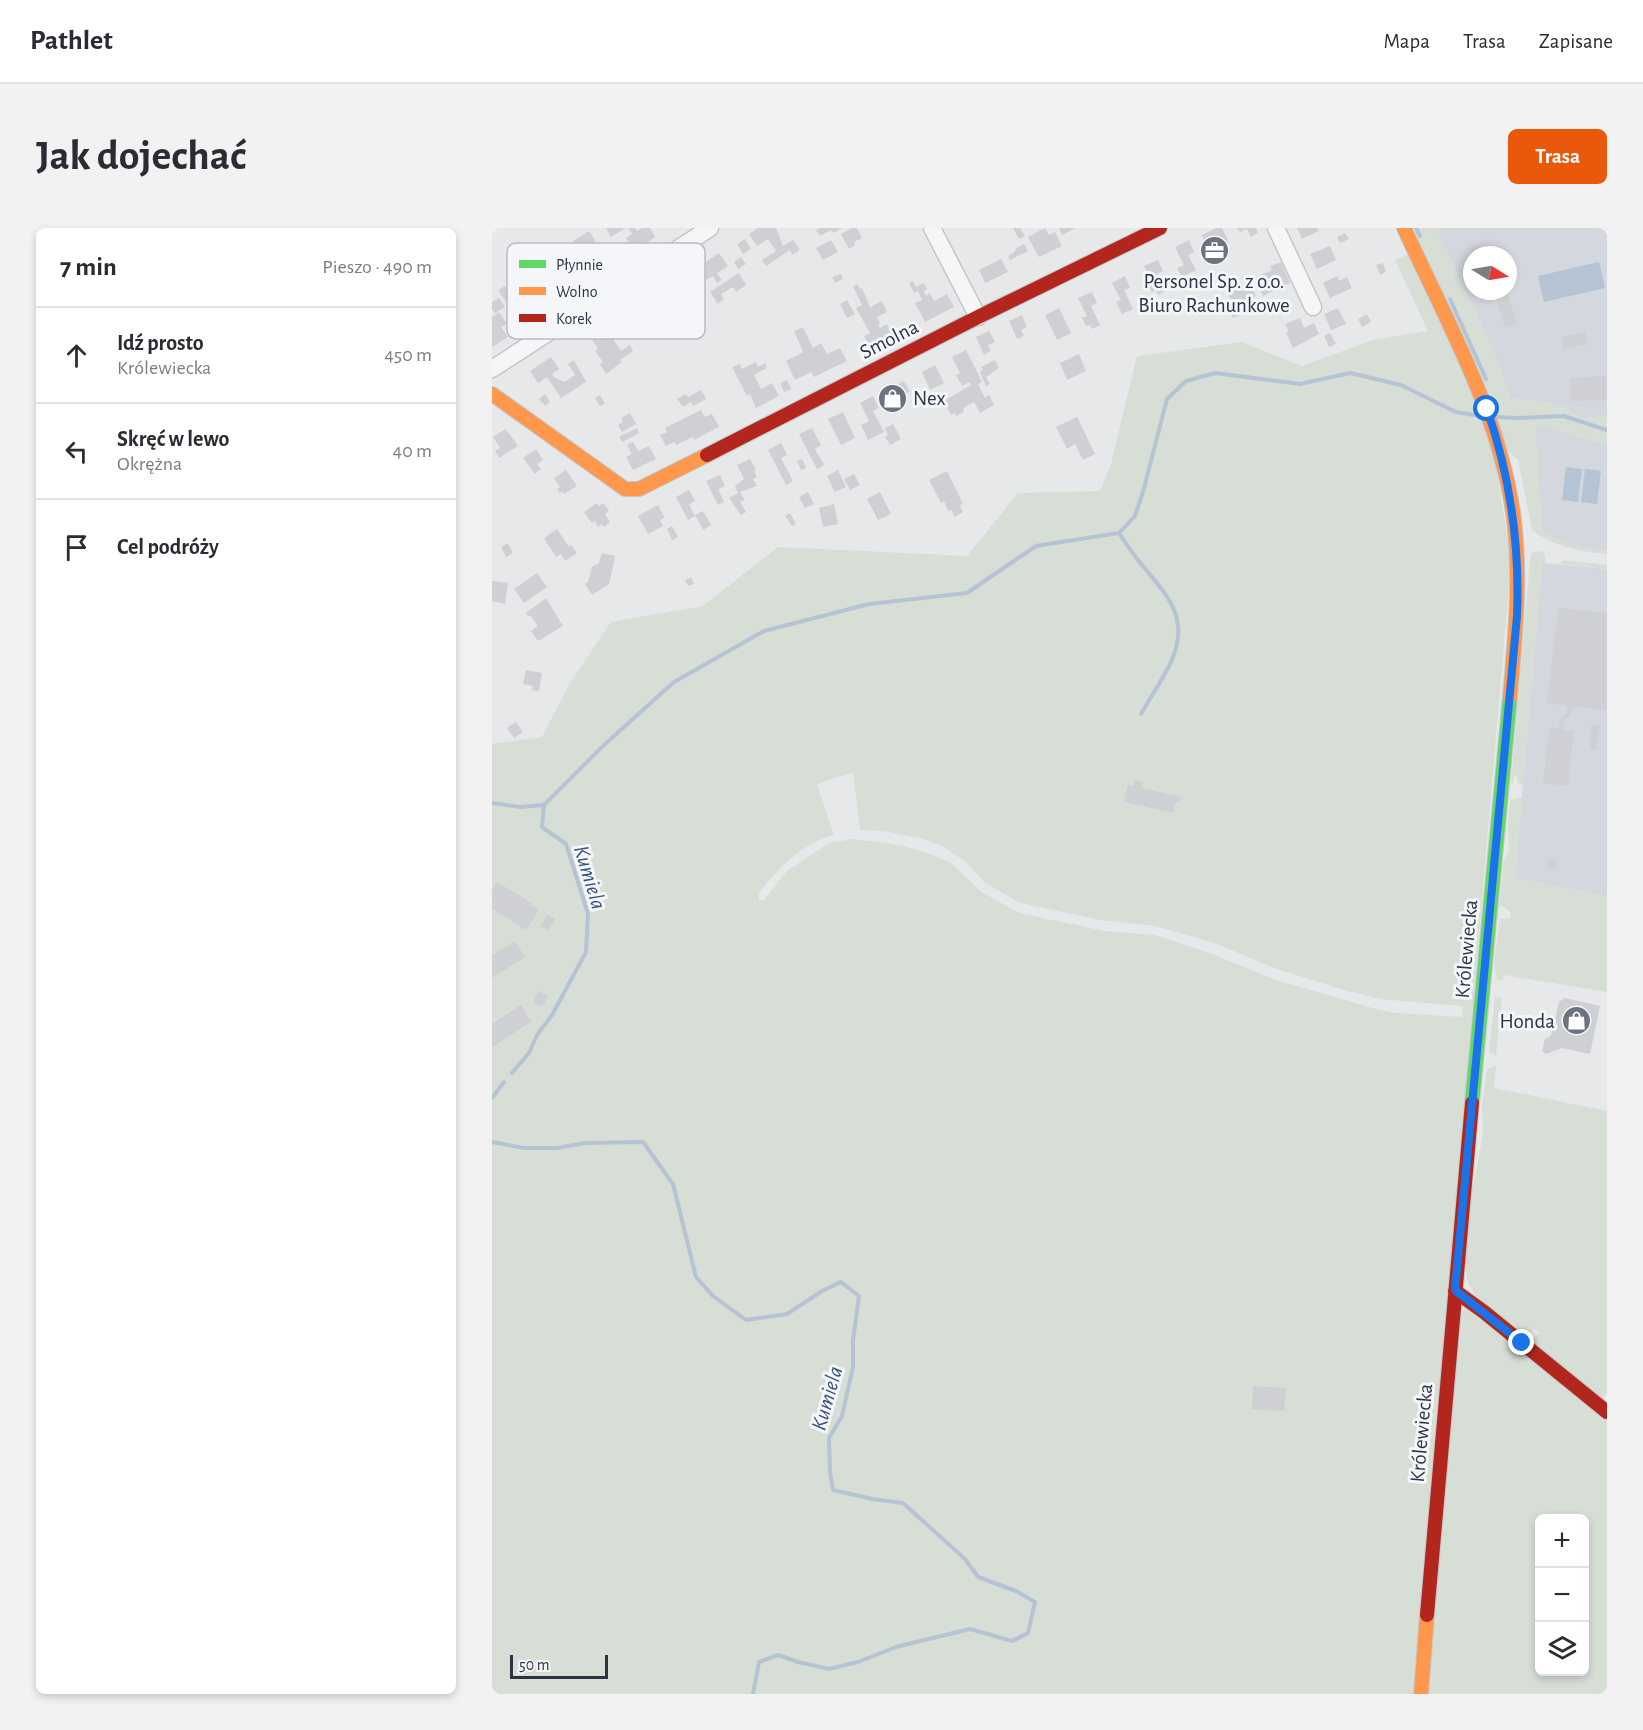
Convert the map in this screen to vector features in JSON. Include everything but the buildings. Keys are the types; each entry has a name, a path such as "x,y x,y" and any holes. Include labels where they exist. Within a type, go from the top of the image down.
{"main road":[{"name":"Smolna","path":"492,394 625,489 639,489 978,317 1160,228"},
{"name":"Królewiecka","path":"1404,228 1487,409 1505,472 1516,536 1518,565 1517,616 1428,1580 1420,1694"},
{"path":"1455,1290 1607,1413"}],"street":[{"path":"687,243 710,228"},
{"path":"932,228 978,317"},
{"path":"1276,228 1313,307"},
{"path":"492,369 538,339"}],"shaded area":[{"path":"1411,228 1436,228 1463,286 1463,300 1469,300 1500,366 1510,398 1551,403 1564,407 1580,417 1607,416 1607,443 1581,438 1554,428 1535,428 1542,531 1573,545 1607,551 1607,554 1567,547 1540,536 1532,530 1518,460 1508,451"},
{"path":"1436,228 1607,228 1607,416 1580,418 1564,407 1551,403 1510,398 1500,366 1469,300 1517,300 1517,246 1463,246 1463,286"},
{"path":"1409,254 1471,388 1494,454 1511,561 1414,1694 492,1694 492,744 542,737 570,683 611,622 703,606 778,547 967,556 1018,493 1100,491 1111,464 1137,356 1242,342 1302,366 1373,340 1428,331 1395,260","holes":["853,772 860,830 883,831 924,839 944,847 966,862 984,882 1020,903 1101,920 1156,926 1217,944 1277,969 1344,990 1380,999 1463,1006 1462,1017 1379,1010 1273,979 1215,955 1155,935 1105,931 1019,913 980,891 951,863 928,853 879,842 852,839 829,843 787,871 764,900 759,900 759,893 774,875 801,850 834,835 817,784"]},
{"path":"1535,427 1554,428 1581,438 1607,443 1607,551 1561,542 1542,531"},
{"path":"1535,551 1544,552 1546,563 1542,563 1523,785 1518,784 1517,776 1514,775 1513,786 1511,783 1530,561 1531,554"},
{"path":"1564,560 1607,565 1607,569 1559,564"},
{"path":"1542,563 1607,569 1607,896 1515,878"},
{"path":"1522,798 1515,878 1607,896 1607,992 1504,975 1503,981 1497,980 1494,963 1500,919 1510,918 1511,913 1499,906 1504,860 1509,850 1510,801"},
{"path":"1495,997 1502,998 1496,1056 1489,1052"},
{"path":"1496,1066 1494,1088 1607,1111 1607,1392 1602,1401 1530,1342 1539,1333 1535,1329 1525,1337 1475,1295 1468,1283 1465,1267 1472,1194 1483,1133 1482,1105 1487,1069"},
{"path":"1466,1309 1607,1420 1607,1694 1427,1694 1460,1315"}],"water":[{"path":"1599,262 1605,288 1544,302 1538,276"},
{"path":"1566,467 1582,469 1578,502 1562,500"},
{"path":"1585,469 1601,471 1597,504 1581,502"}],"waterway":[{"path":"1416,228 1420,236"},
{"path":"1450,299 1486,379"},
{"path":"544,805 604,745 674,682 764,631 869,604 967,593 1036,546 1119,533 1135,516 1167,399 1186,381 1215,373 1300,384 1350,373 1401,385 1456,412 1480,416"},
{"path":"1497,417 1564,416 1607,430"},
{"path":"1119,533 1165,594 1177,618 1177,645 1171,662 1141,714"},
{"name":"Kumiela","path":"492,803 520,807 544,805"},
{"name":"Kumiela","path":"512,1073 529,1053 537,1035 552,1015 586,952 588,914 566,844 542,827 544,805"},
{"path":"492,1098 504,1082"},
{"name":"Kumiela","path":"492,1142 524,1148 557,1148 585,1143 643,1142 673,1184 696,1277 713,1296 746,1320 787,1314 822,1291 841,1282 859,1296 853,1340 853,1367 842,1416 829,1438 833,1490 903,1503 965,1559 978,1577 1016,1591 1035,1602 1028,1633 1012,1641 970,1629 896,1647 858,1662 829,1669 778,1655 759,1662 753,1694"}],"traffic: fast":[{"path":"1472,1103 1510,697"}],"traffic: slow":[{"path":"1404,228 1470,370 1485,407 1507,481 1514,520 1517,565 1517,609 1510,697"},
{"path":"492,394 625,489 639,489 707,455"},
{"path":"1421,1694 1427,1615"}],"traffic: jam":[{"path":"707,455 978,317 1160,228"},
{"path":"1427,1615 1472,1103"},
{"path":"1455,1291 1607,1412"}],"place":[{"name":"Personel Sp. z o.o. Biuro Rachunkowe","path":"1214,250"},
{"name":"Nex","path":"892,398"},
{"name":"Honda","path":"1576,1021"}],"route":[{"path":"1487,409 1497,438 1511,501 1518,565 1517,616 1455,1290 1522,1343"}]}
